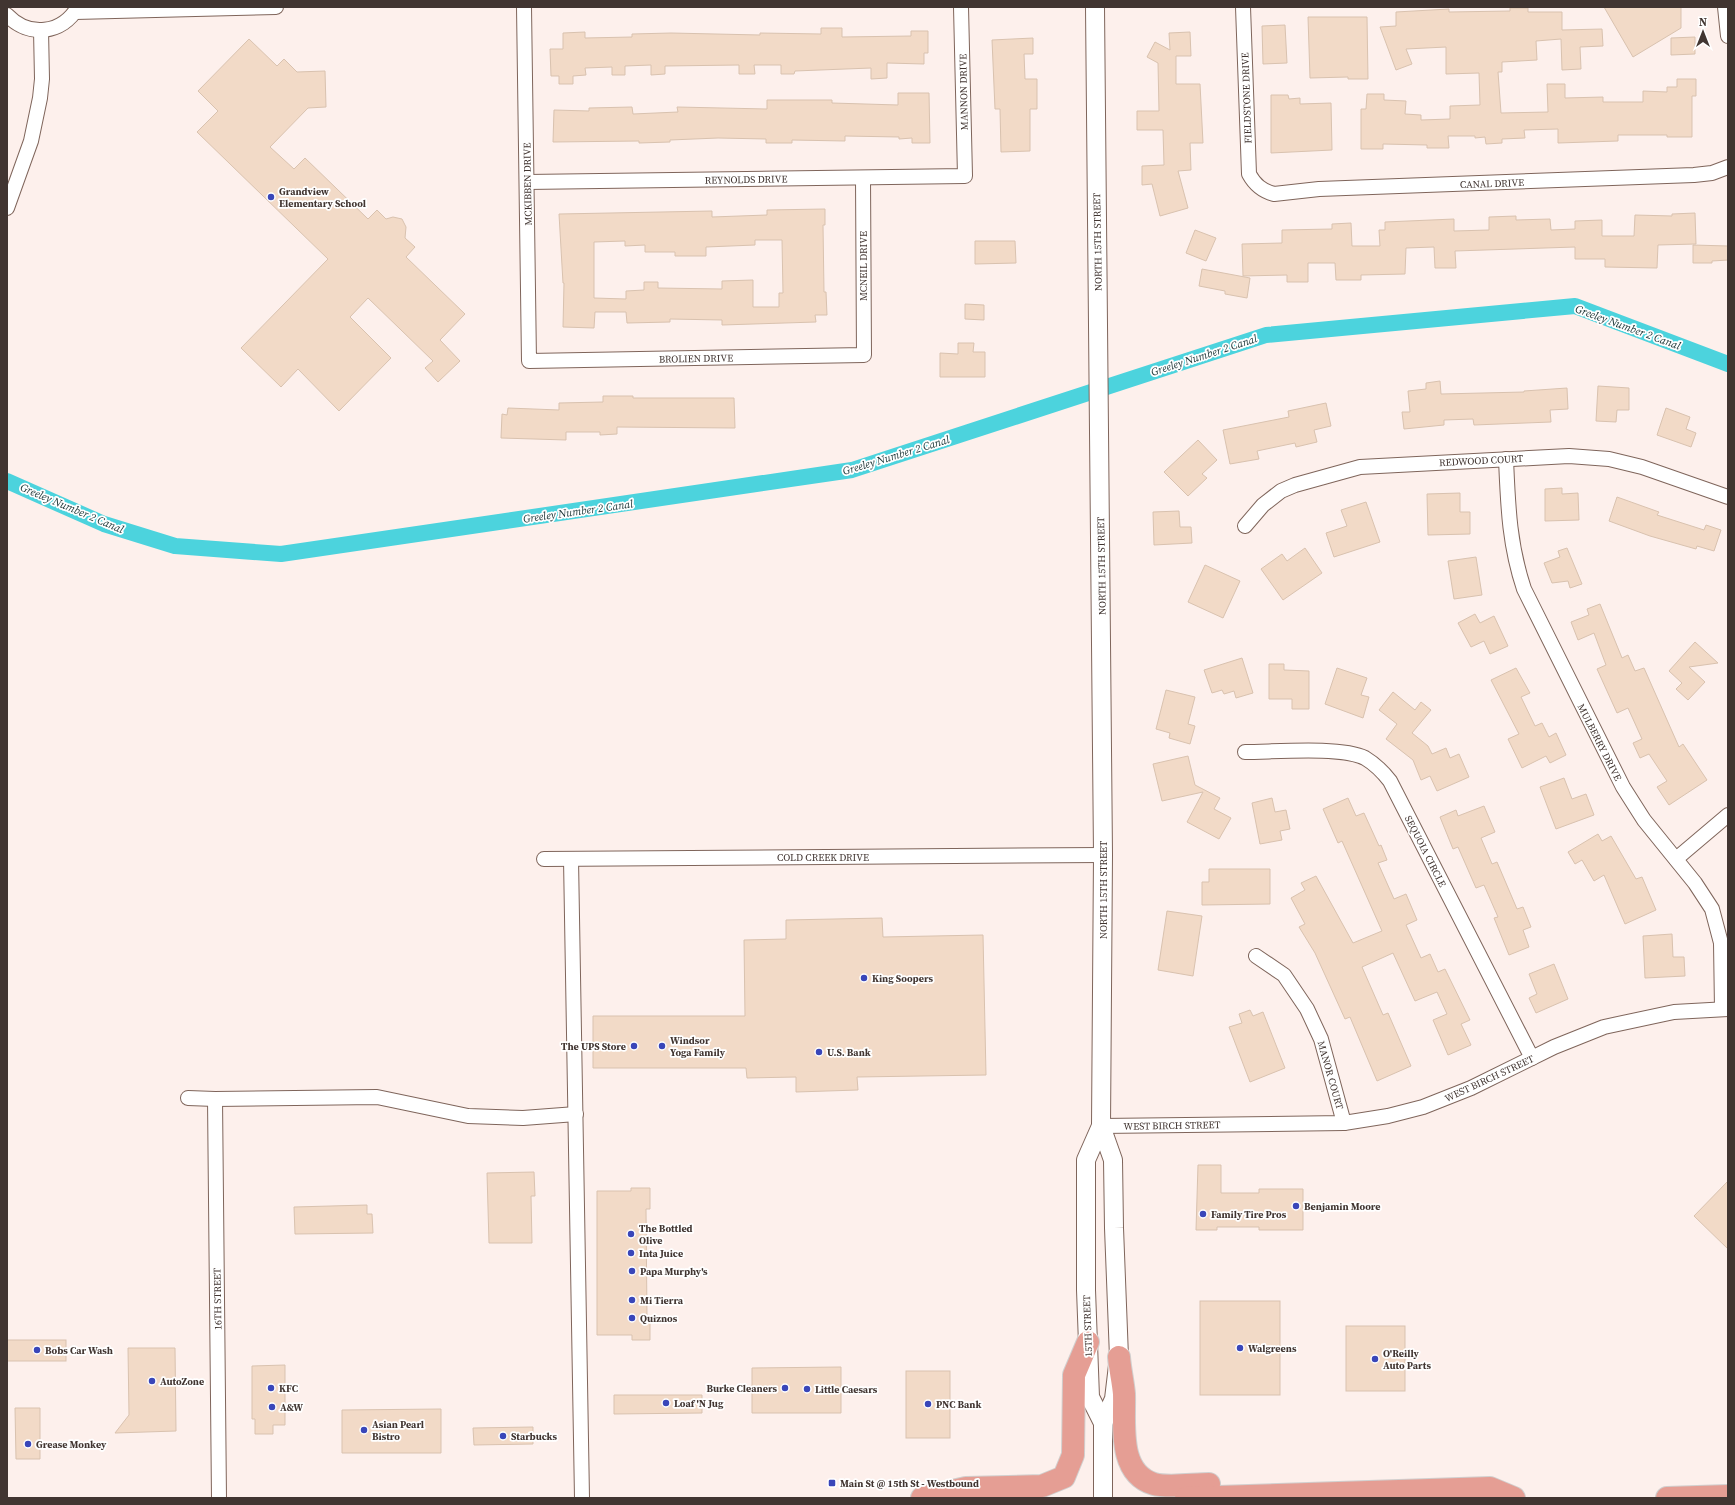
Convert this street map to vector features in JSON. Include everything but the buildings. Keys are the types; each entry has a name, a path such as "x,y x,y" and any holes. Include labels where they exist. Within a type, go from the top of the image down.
{"main road":[{"path":"922,1498 966,1488 1042,1486 1064,1477 1073,1455 1074,1375 1088,1342"},
{"path":"1118,1358 1124,1392 1127,1454 1132,1467 1148,1481 1158,1485 1250,1483 1310,1493"},
{"path":"1186,1498 1490,1488 1514,1498"},
{"path":"1667,1498 1728,1496"}],"street":[{"path":"7,14 21,26 34,30 41,30 60,26 77,10 276,7"},
{"name":"MCKIBBEN DRIVE","path":"524,7 529,361"},
{"name":"MANNON DRIVE","path":"961,7 964,176"},
{"name":"NORTH 15TH STREET","path":"1095,7 1103,855 1101,1126 1113,1160 1114,1228"},
{"name":"FIELDSTONE DRIVE","path":"1243,7 1249,174 1257,186"},
{"path":"1725,7 1728,36"},
{"path":"7,208 31,141 40,98 42,79 41,30"},
{"name":"CANAL DRIVE","path":"1257,186 1274,194 1319,190 1694,175 1712,173 1728,167"},
{"name":"REYNOLDS DRIVE","path":"527,182 964,176"},
{"name":"MCNEIL DRIVE","path":"863,178 864,355"},
{"name":"BROLIEN DRIVE","path":"529,361 864,355"},
{"name":"REDWOOD COURT","path":"1245,526 1263,504 1281,491 1295,485 1360,467 1569,456 1609,459 1642,467 1728,497"},
{"name":"MULBERRY DRIVE","path":"1506,459 1510,530 1514,560 1530,604 1623,787 1644,820 1708,901 1719,929 1722,942 1725,1009"},
{"name":"SEQUOIA CIRCLE","path":"1245,752 1343,752 1365,758 1382,772 1390,781 1532,1058"},
{"path":"1676,859 1728,815"},
{"name":"COLD CREEK DRIVE","path":"544,859 1103,855"},
{"path":"571,859 582,1498"},
{"name":"MANOR COURT","path":"1256,956 1284,975 1307,1009 1321,1039 1344,1122"},
{"name":"WEST BIRCH STREET","path":"1101,1126 1344,1122 1388,1116 1443,1100 1581,1035 1621,1022 1674,1012 1725,1009"},
{"path":"188,1098 214,1100 377,1097 468,1116 523,1118 576,1114"},
{"name":"16TH STREET","path":"214,1100 219,1498"},
{"name":"NORTH 15TH STREET","path":"1086,1225 1086,1160 1101,1126"},
{"name":"15TH STREET","path":"1086,1225 1090,1397 1103,1423"},
{"name":"15TH STREET","path":"1103,1498 1103,1423 1114,1399 1118,1358 1114,1228"}],"waterway":[{"name":"Greeley Number 2 Canal","path":"7,481 104,524 175,546 281,554 852,470 1266,335 1575,306 1728,364"}],"place":[{"name":"Grandview Elementary School","path":"271,197"},
{"name":"King Soopers","path":"864,978"},
{"name":"The UPS Store","path":"634,1046"},
{"name":"Windsor Yoga Family","path":"662,1046"},
{"name":"U.S. Bank","path":"819,1052"},
{"name":"Benjamin Moore","path":"1296,1206"},
{"name":"Family Tire Pros","path":"1203,1214"},
{"name":"The Bottled Olive","path":"631,1234"},
{"name":"Inta Juice","path":"631,1253"},
{"name":"Papa Murphy's","path":"632,1271"},
{"name":"Mi Tierra","path":"632,1300"},
{"name":"Quiznos","path":"632,1318"},
{"name":"Walgreens","path":"1240,1348"},
{"name":"Bobs Car Wash","path":"37,1350"},
{"name":"O'Reilly Auto Parts","path":"1375,1359"},
{"name":"AutoZone","path":"152,1381"},
{"name":"KFC","path":"271,1388"},
{"name":"Burke Cleaners","path":"785,1388"},
{"name":"Little Caesars","path":"807,1389"},
{"name":"Loaf 'N Jug","path":"666,1403"},
{"name":"PNC Bank","path":"928,1404"},
{"name":"A&W","path":"272,1407"},
{"name":"Asian Pearl Bistro","path":"364,1430"},
{"name":"Starbucks","path":"503,1436"},
{"name":"Grease Monkey","path":"28,1444"},
{"name":"Main St @ 15th St - Westbound","path":"832,1483"}]}
